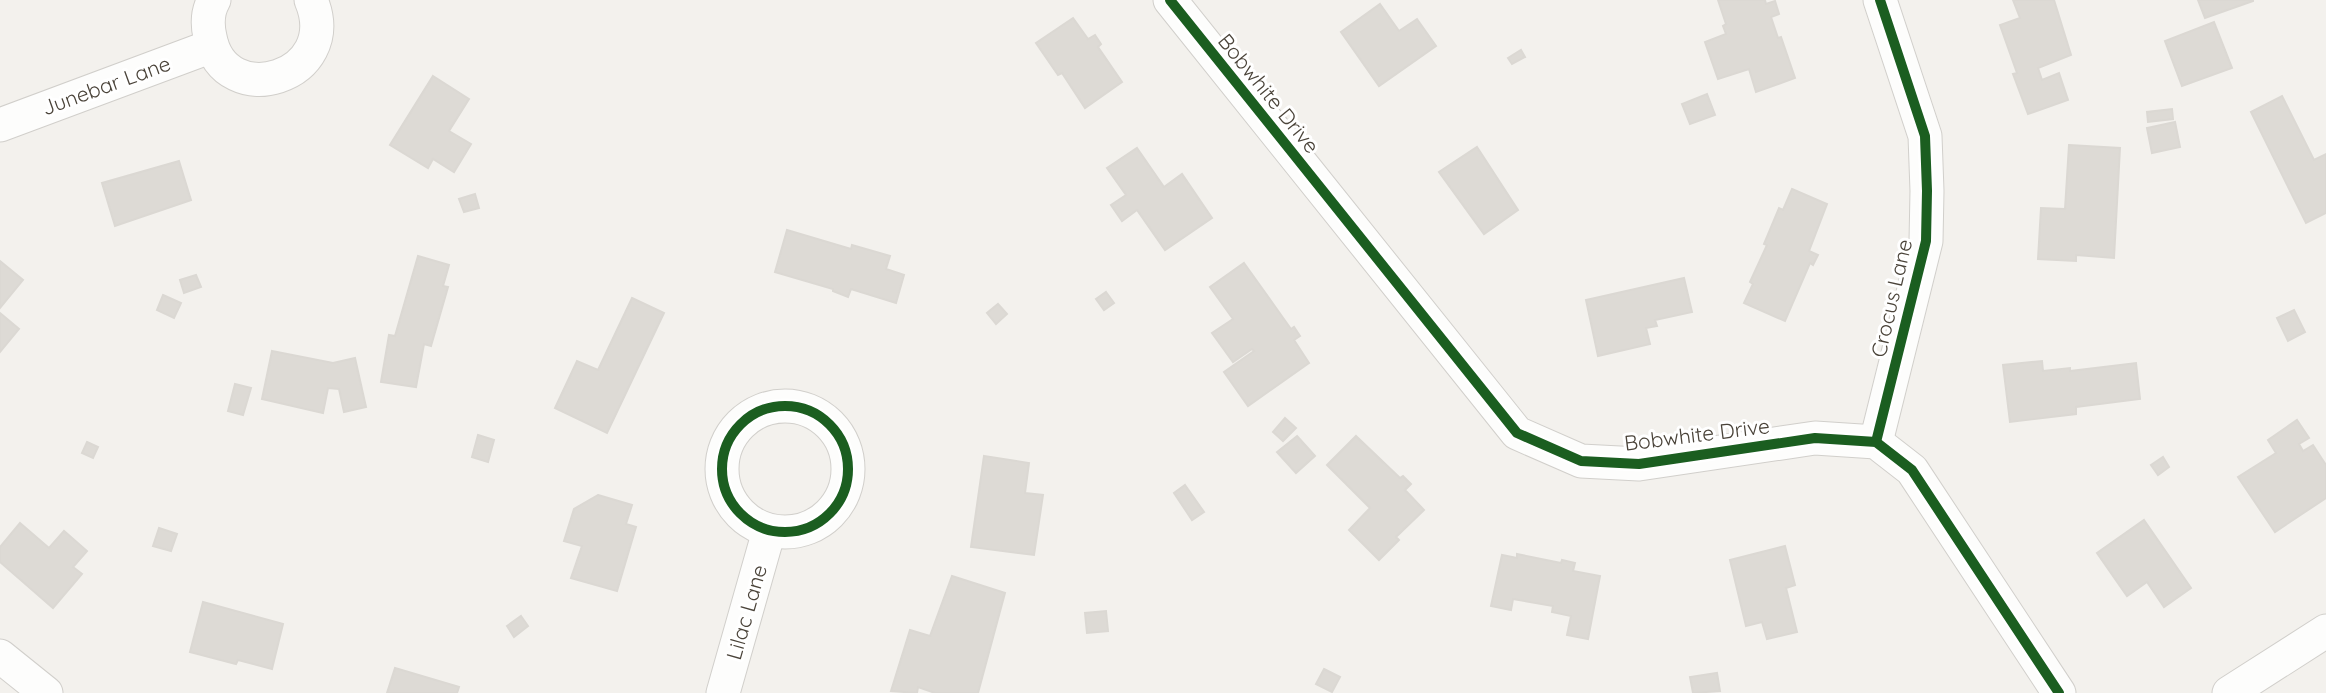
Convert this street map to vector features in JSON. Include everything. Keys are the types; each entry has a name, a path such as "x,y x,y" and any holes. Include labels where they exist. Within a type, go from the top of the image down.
{"street":[{"path":"214,0 207,24 212,46 222,62 237,74 255,79 274,79 292,72 302,63 313,47 317,29 311,0"},
{"name":"Bobwhite Drive","path":"1170,0 1517,433 1581,461 1639,464 1815,438 1876,442"},
{"name":"Crocus Lane","path":"1876,442 1926,241 1927,191 1926,136 1880,0"},
{"name":"Junebar Lane","path":"0,125 212,46"},
{"path":"1876,442 1912,470 2059,693"},
{"name":"Lilac Lane","path":"723,693 769,531"},
{"path":"2229,693 2326,631"},
{"path":"0,656 46,693"}],"building":[{"path":"1718,0 1765,0 1766,4 1775,1 1779,14 1771,17 1795,78 1756,92 1749,69 1718,79 1705,42 1726,34 1723,26 1726,24"},
{"path":"2013,0 2054,0 2071,55 2038,68 2042,80 2059,73 2068,100 2028,114 2013,74 2017,73 2000,25 2020,18"},
{"path":"2198,0 2253,0 2253,1 2205,18"},
{"path":"1380,4 1399,31 1417,19 1436,46 1379,86 1341,32"},
{"path":"1073,18 1088,39 1095,35 1101,44 1098,47 1122,82 1085,108 1062,73 1058,75 1036,43"},
{"path":"2214,22 2232,68 2182,86 2165,41"},
{"path":"1521,50 1525,57 1512,64 1508,58"},
{"path":"433,76 469,99 449,131 471,144 454,172 433,159 428,168 390,145"},
{"path":"1707,94 1715,115 1690,124 1682,104"},
{"path":"2282,96 2314,160 2326,154 2326,213 2306,223 2251,112"},
{"path":"2172,109 2173,119 2148,122 2147,112"},
{"path":"2175,122 2180,147 2152,153 2147,128"},
{"path":"2069,145 2120,148 2114,258 2076,255 2076,261 2038,259 2041,208 2065,209"},
{"path":"1477,147 1518,210 1484,234 1439,172"},
{"path":"1137,148 1164,187 1182,174 1212,218 1165,250 1137,210 1122,221 1111,205 1126,195 1107,168"},
{"path":"179,161 191,200 115,226 102,183"},
{"path":"1792,189 1827,204 1809,251 1818,255 1813,265 1810,263 1785,321 1744,303 1779,208 1783,210"},
{"path":"475,194 479,208 464,212 459,199"},
{"path":"787,230 851,249 852,245 890,256 886,269 904,275 896,303 851,289 848,297 833,289 775,272"},
{"path":"418,256 449,265 443,286 448,287 431,346 424,344 416,387 381,382 389,335 395,336"},
{"path":"0,261 23,280 0,308"},
{"path":"1244,263 1291,329 1294,327 1300,336 1294,340 1309,363 1248,406 1224,372 1254,351 1252,349 1233,362 1212,333 1233,319 1210,287"},
{"path":"196,275 201,287 184,293 180,280"},
{"path":"1684,278 1692,312 1655,320 1657,326 1646,328 1650,344 1598,356 1586,300"},
{"path":"1106,292 1114,303 1104,310 1096,299"},
{"path":"163,295 181,303 174,318 157,310"},
{"path":"632,298 664,313 607,433 555,408 577,361 598,370"},
{"path":"998,304 1007,314 996,324 987,313"},
{"path":"2294,310 2305,332 2288,341 2277,318"},
{"path":"0,313 19,329 0,352"},
{"path":"272,351 333,363 355,358 366,407 344,412 339,389 328,388 323,413 262,399"},
{"path":"2042,361 2043,371 2070,368 2070,371 2136,363 2140,399 2076,407 2076,414 2010,422 2003,365"},
{"path":"235,384 251,388 243,415 228,411"},
{"path":"1285,418 1296,428 1283,441 1273,432"},
{"path":"2297,420 2309,438 2299,444 2303,451 2313,445 2326,465 2326,498 2275,532 2238,477 2276,453 2268,440"},
{"path":"478,435 494,440 488,462 472,457"},
{"path":"1297,436 1315,456 1296,473 1277,452"},
{"path":"1356,436 1400,478 1403,476 1411,484 1405,490 1424,510 1396,537 1399,540 1379,560 1349,530 1370,508 1327,465"},
{"path":"87,442 98,447 93,458 82,453"},
{"path":"984,456 1029,463 1025,493 1043,495 1034,555 971,547"},
{"path":"2163,457 2169,467 2158,475 2151,465"},
{"path":"1185,485 1204,512 1192,520 1174,493"},
{"path":"598,495 632,505 626,524 636,527 617,591 571,578 582,546 564,541 574,509"},
{"path":"2144,520 2191,588 2164,607 2147,582 2127,596 2097,553"},
{"path":"20,523 49,548 64,531 87,551 73,567 82,574 53,608 0,562 0,547"},
{"path":"159,528 177,534 171,551 153,546"},
{"path":"1785,546 1795,585 1786,588 1797,632 1767,639 1762,622 1746,626 1730,560"},
{"path":"1517,554 1561,563 1562,560 1575,563 1573,571 1600,576 1588,639 1567,635 1571,616 1552,612 1553,606 1513,599 1511,610 1491,606 1502,555 1517,558"},
{"path":"952,576 1005,593 978,693 935,693 918,687 917,693 891,691 910,630 930,636"},
{"path":"203,602 283,624 272,669 238,660 236,664 190,652"},
{"path":"1106,611 1108,631 1087,633 1085,613"},
{"path":"521,616 528,626 514,637 507,626"},
{"path":"395,668 459,687 457,693 387,693"},
{"path":"1324,669 1340,677 1332,692 1316,684"},
{"path":"1717,673 1720,691 1693,693 1690,677"}],"cycle path":[{"path":"1170,0 1517,433 1581,461 1639,464 1815,438 1876,442 1912,470 2059,693"},
{"path":"1876,442 1926,241 1927,191 1925,136 1880,0"},
{"path":"785,406 809,411 830,424 843,445 848,469 843,493 830,514 809,527 785,532 761,527 740,514 727,493 722,469 727,445 740,424 761,411 785,406"}]}
